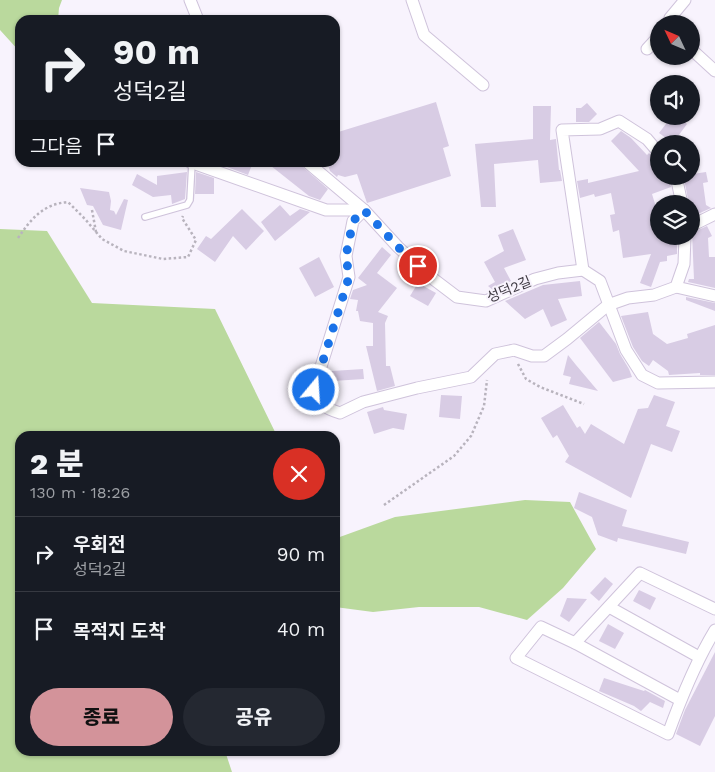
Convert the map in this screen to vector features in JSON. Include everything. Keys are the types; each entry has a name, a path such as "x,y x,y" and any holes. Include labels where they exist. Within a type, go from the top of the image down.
{"street":[{"path":"190,0 196,15"},
{"path":"412,0 424,35 482,85"},
{"path":"674,15 685,0"},
{"path":"647,49 650,46"},
{"path":"700,57 715,71"},
{"path":"650,142 619,121 600,129 562,130 583,270 600,281 626,350 642,375 658,384 715,382"},
{"path":"202,167 326,210 364,210"},
{"name":"성덕2길","path":"313,167 364,210 398,247 428,275 457,297 486,301 535,279 558,273 583,270"},
{"path":"364,210 353,221 346,256 349,277 314,390 319,402 328,410 340,413 363,402 416,388 471,377 495,354 514,350 532,356 544,356 567,340 608,305 628,298 654,295 676,287 715,296"},
{"path":"700,222 715,214"},
{"path":"676,287 684,264 685,245"},
{"path":"575,643 640,573 715,608"},
{"path":"609,607 699,657"},
{"path":"680,700 542,627 516,658 668,734 680,700 699,657 715,630"}],"lane":[{"path":"145,216 187,205 190,200 191,167"}],"path":[{"path":"18,238 33,218 54,203 68,202 102,240 124,252 163,259 188,258 196,240 182,218 187,205"},
{"path":"92,210 97,233"},
{"path":"514,350 518,365 526,379 540,387 584,404"},
{"path":"384,504 454,456 471,436 484,406 487,381 495,354"}],"green space":[{"path":"0,0 62,0 58,15 15,15 15,46 0,30"},
{"path":"0,229 47,231 92,303 215,309 275,431 15,431 15,756 227,756 232,772 0,772"},
{"path":"525,500 570,502 596,549 563,588 527,620 479,607 419,607 373,612 340,608 340,537 395,517"}],"building":[{"path":"436,102 449,146 443,148 451,176 367,203 357,174 345,177 338,175 337,177 330,171 329,167 340,167 340,131"},
{"path":"587,103 597,114 589,122 576,122 576,108 581,108"},
{"path":"533,106 551,106 550,140 556,139 562,181 540,183 538,160 494,164 496,207 481,207 475,144 533,139"},
{"path":"665,125 686,125 679,135 662,135 659,133"},
{"path":"621,131 631,138 647,155 650,154 650,185 670,185 671,187 650,195 650,245 677,245 677,254 667,256 667,261 660,262 651,287 640,283 651,254 623,258 619,230 613,232 610,215 615,214 611,193 595,197 594,194 580,198 577,181 588,179 588,183 639,171 611,141"},
{"path":"227,167 251,167 248,175"},
{"path":"272,167 303,167 328,189 320,200 309,196"},
{"path":"187,172 185,199 172,204 171,195 153,197 132,185 137,174 157,185 157,176"},
{"path":"196,172 214,178 214,194 195,194"},
{"path":"706,172 708,182 703,183 706,205 711,208 700,213 700,195 687,195 685,185 700,185 700,173"},
{"path":"80,188 109,192 110,210 114,211 116,215 124,199 128,200 121,230 103,225 93,206 87,205"},
{"path":"280,205 290,216 300,209 310,212 275,241 261,222"},
{"path":"242,209 264,231 246,250 233,236 215,262 197,249 206,236 211,239"},
{"path":"707,226 712,236 708,238 709,257 715,257 715,288 688,282 689,279 694,279 693,245 700,245 700,229"},
{"path":"513,229 526,260 504,268 511,281 493,290 488,286 495,282 484,262 504,251 498,235"},
{"path":"382,247 391,255 377,273 397,288 378,312 388,316 385,323 386,366 390,366 395,386 377,391 366,346 373,346 373,323 360,321 358,311 356,311 358,300 350,299 353,290 367,285 358,278"},
{"path":"319,257 334,287 315,297 299,268"},
{"path":"580,281 582,296 558,299 567,320 551,327 543,309 525,319 505,301 543,285"},
{"path":"418,283 436,293 428,306 410,296"},
{"path":"686,297 715,303 715,311 686,300"},
{"path":"648,312 653,334 667,344 688,338 687,334 715,325 715,375 700,375 700,373 669,375 668,371 653,360 649,366 642,361 633,347 621,316"},
{"path":"599,322 616,344 632,377 613,382 580,338"},
{"path":"568,355 598,391 569,384 571,377 563,375"},
{"path":"363,369 364,379 333,381 332,371"},
{"path":"333,382 334,399 324,394 322,389 324,383"},
{"path":"441,395 462,396 460,419 439,417"},
{"path":"654,395 675,402 666,426 680,431 672,452 651,444 631,498 565,462 569,456 557,435 553,438 541,418 563,405 577,428 580,426 585,434 591,424 624,444 638,409 648,408"},
{"path":"383,407 384,410 407,414 404,430 393,428 374,434 367,412"},
{"path":"579,492 627,510 622,526 689,542 686,554 618,538 617,542 598,535 592,517 574,508"},
{"path":"605,577 613,584 599,601 590,593"},
{"path":"639,590 656,598 650,610 633,601"},
{"path":"567,598 587,599 569,622 560,616"},
{"path":"608,624 624,633 615,649 599,641"},
{"path":"715,652 715,716 700,746 676,734 685,710"},
{"path":"604,678 645,690 665,701 663,708 650,702 641,711 634,706 599,691"}],"route":[{"path":"314,390 349,277 346,256 353,221 364,210 418,266"}]}
